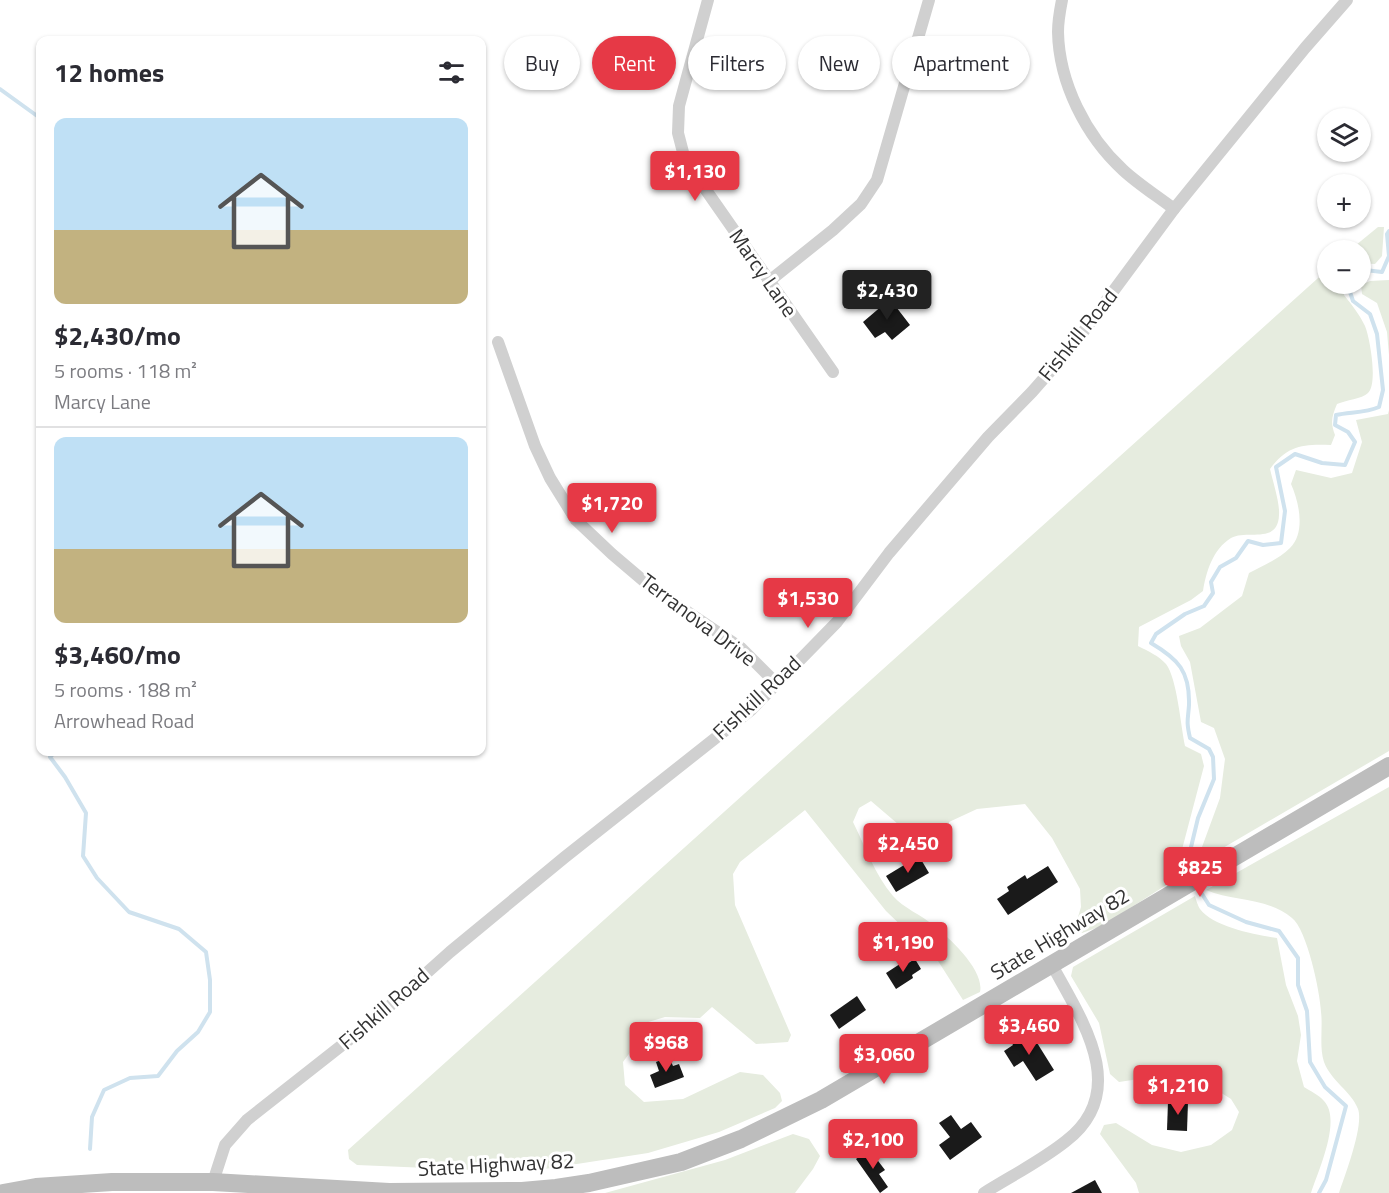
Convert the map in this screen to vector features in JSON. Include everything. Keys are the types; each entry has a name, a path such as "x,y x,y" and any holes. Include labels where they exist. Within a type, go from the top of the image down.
{"main road":[{"name":"State Highway 82","path":"3,1193 36,1187 112,1182 213,1182 328,1191 522,1191 589,1183 681,1162 741,1139 801,1111 1389,766"}],"street":[{"name":"Marcy Lane","path":"708,0 679,106 678,133 685,160 832,372"},
{"path":"768,282 861,204 877,180 929,0"},
{"path":"1062,0 1058,32 1064,69 1076,104 1092,136 1123,170 1174,209"},
{"name":"Fishkill Road","path":"213,1182 225,1145 247,1120 374,1020 450,952 565,857 751,710 837,622 889,553 1075,343 1174,209 1347,0"},
{"name":"Terranova Drive","path":"498,342 535,446 550,478 576,520 652,588 741,648 776,683"},
{"path":"984,1193 1067,1141 1084,1124 1098,1095 1098,1066 1083,1024 1052,965"}],"shaded area":[{"path":"1378,227 1384,227 1382,256 1375,264 1371,264 1371,240 1362,240"},
{"path":"1317,279 1317,294 1344,294 1365,326 1369,340 1373,371 1371,388 1368,393 1337,404 1332,419 1335,435 1331,445 1297,448 1283,455 1270,469 1279,510 1277,524 1273,530 1268,533 1231,538 1219,548 1215,555 1208,569 1203,591 1191,600 1139,627 1138,646 1160,659 1170,671 1176,691 1185,746 1201,754 1204,766 1180,857 1182,875 1102,926 1082,933 1075,927 1081,907 1080,889 1052,838 1025,804 977,809 949,822 945,842 947,855 933,854 871,801 859,808 853,822 876,870 893,896 941,931 972,965 980,984 980,992 963,1000 938,961 886,911 805,810 740,862 733,874 735,905 791,1035 788,1042 756,1044 712,1007 700,1018 665,1017 645,1023 634,1047 623,1062 625,1085 644,1102 683,1099 740,1072 763,1075 780,1093 782,1101 775,1108 719,1132 648,1153 525,1172 357,1165 349,1159 348,1150"},
{"path":"1389,280 1389,355 1387,332 1377,303 1362,294 1371,294 1371,281"},
{"path":"1389,410 1389,751 1199,862 1202,847 1220,798 1225,759 1214,728 1201,722 1190,662 1181,646 1179,636 1200,628 1242,596 1249,573 1281,556 1295,541 1300,517 1291,484 1296,470 1331,478 1352,473 1362,442 1356,420 1388,414"},
{"path":"1389,787 1389,1193 1339,1193 1353,1151 1358,1127 1358,1109 1351,1097 1331,1075 1324,1062 1318,990 1303,935 1292,918 1272,906 1206,890"},
{"path":"1195,896 1200,909 1215,921 1236,929 1277,938 1286,985 1298,1016 1301,1035 1297,1061 1304,1087 1324,1101 1331,1120 1327,1146 1311,1193 1139,1193 1136,1183 1100,1134 1104,1125 1116,1123 1152,1145 1181,1152 1211,1145 1232,1130 1239,1112 1231,1099 1199,1079 1165,1075 1119,1082 1110,1074 1099,1023 1071,976 1073,967"},
{"path":"793,1134 809,1139 820,1156 795,1193 605,1193 725,1160"}],"building":[{"path":"890,299 910,325 892,340 885,332 875,338 863,322"},
{"path":"919,856 929,873 896,892 886,876"},
{"path":"1048,866 1058,882 1008,915 997,899 1009,891 1007,887 1025,875 1027,879"},
{"path":"915,959 921,969 912,975 913,978 896,989 886,973 903,962 905,965"},
{"path":"857,996 866,1010 839,1029 830,1015"},
{"path":"1029,1030 1054,1070 1036,1081 1023,1061 1014,1067 1004,1051 1013,1045 1011,1041"},
{"path":"669,1057 673,1066 679,1064 684,1077 655,1088 650,1075 659,1071 656,1062"},
{"path":"1168,1102 1188,1102 1187,1131 1167,1130"},
{"path":"951,1115 961,1129 971,1122 982,1137 950,1160 939,1145 950,1137 939,1123"},
{"path":"869,1149 885,1170 879,1174 888,1187 880,1193 856,1159"},
{"path":"1095,1180 1102,1193 1071,1193"}],"waterway":[{"path":"0,89 36,115"},
{"path":"1371,271 1382,272 1389,256 1387,234 1389,231"},
{"path":"1192,877 1186,868 1198,818 1214,779 1213,757 1209,749 1190,738 1189,693 1185,675 1175,661 1151,643 1156,634 1185,614 1204,606 1213,593 1211,582 1220,567 1236,558 1248,541 1263,545 1281,543 1285,511 1276,467 1295,454 1322,463 1345,465 1355,442 1348,432 1335,425 1336,415 1379,407 1383,390 1377,334 1370,314 1353,301 1351,294"},
{"path":"51,756 86,813 83,856 97,878 129,912 179,929 206,952 210,980 210,1012 198,1032 177,1051 158,1076 130,1078 104,1090 92,1117 90,1149"},
{"path":"1197,886 1209,905 1246,922 1279,931 1298,958 1298,985 1307,1011 1310,1062 1325,1087 1346,1106 1326,1180 1319,1193"}]}
